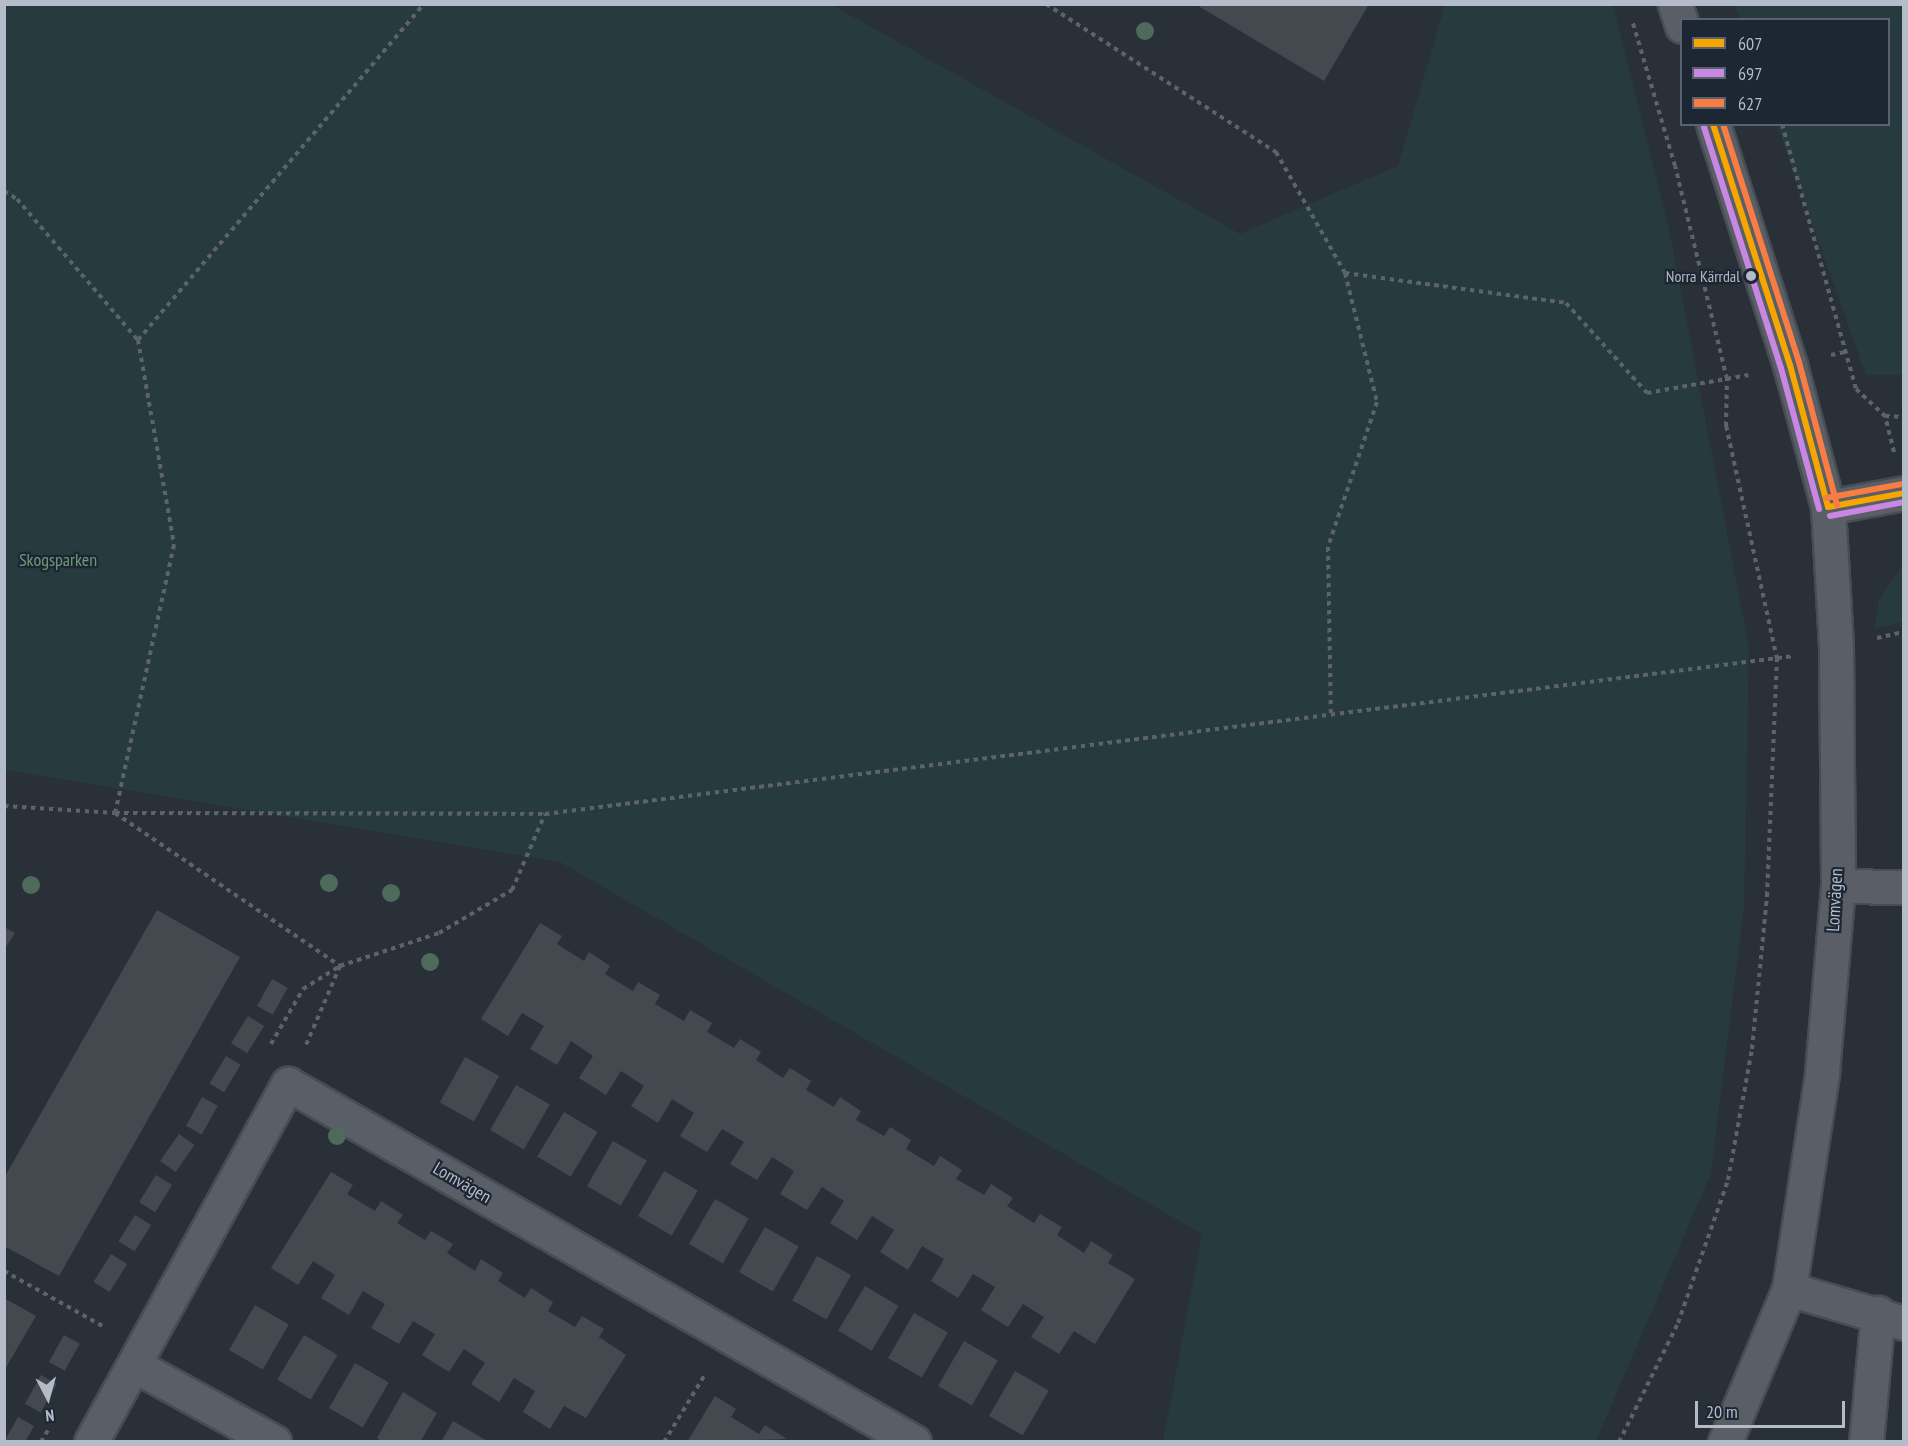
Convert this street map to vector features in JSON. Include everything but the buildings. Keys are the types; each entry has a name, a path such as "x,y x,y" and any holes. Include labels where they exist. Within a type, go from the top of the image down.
{"street":[{"path":"1675,4 1680,20"},
{"name":"Lomvägen","path":"1714,126 1790,365 1828,507 1836,647 1838,886 1822,1074 1789,1289 1725,1442"},
{"path":"1828,507 1904,493"},
{"path":"1838,886 1904,887"},
{"path":"91,1442 288,1084"},
{"name":"Lomvägen","path":"288,1084 914,1442"},
{"path":"1789,1289 1891,1318 1866,1442"},
{"path":"139,1357 274,1442"}],"path":[{"path":"138,340 424,4"},
{"path":"1046,4 1276,152 1345,273 1377,402 1328,546 1332,714"},
{"path":"1619,1442 1678,1323 1728,1180 1752,1049 1766,908 1777,659 1726,426 1727,379 1675,166 1630,12"},
{"path":"1783,126 1856,389 1885,416 1896,458"},
{"path":"4,191 16,199 138,340 174,545 115,813"},
{"path":"1345,273 1566,303 1647,393 1727,379"},
{"path":"1885,416 1904,417"},
{"path":"4,806 115,813 546,814 1777,659"},
{"path":"115,813 340,966"},
{"path":"288,1084 340,966 439,933 512,890 546,814"},
{"path":"4,1272 139,1357"},
{"path":"664,1442 728,1335"}],"green space":[{"name":"Skogsparken","path":"4,5 832,5 1240,234 1398,166 1445,5 1613,5 1670,233 1749,648 1744,906 1711,1173 1596,1441 1163,1441 1202,1234 560,862 5,770"},
{"path":"1734,5 1903,5 1903,375 1866,375 1777,126 1890,126 1890,18 1740,18"},
{"path":"1903,565 1903,622 1874,629 1879,600"}],"transit line":[{"name":"607","path":"1714,126 1790,365 1828,507"},
{"name":"627","path":"1724,126 1799,362 1837,505"},
{"name":"697","path":"1704,127 1781,368 1819,509"},
{"name":"627","path":"1826,498 1902,484"},
{"name":"607","path":"1828,507 1904,493"},
{"name":"697","path":"1830,516 1904,502"}],"place":[{"name":"Norra Kärrdal","path":"1751,276"}]}
